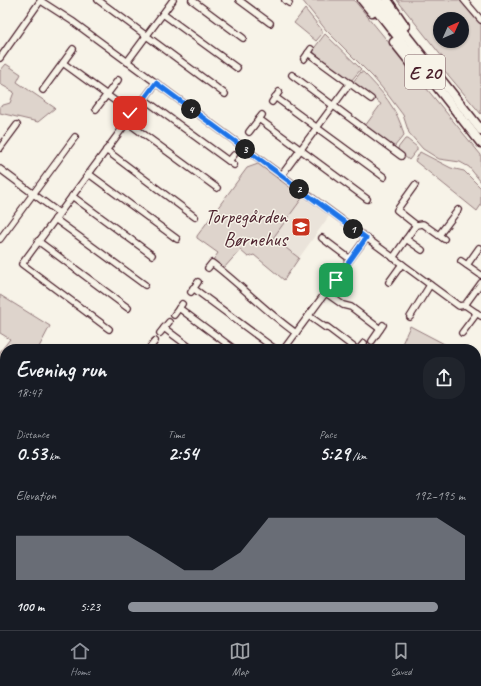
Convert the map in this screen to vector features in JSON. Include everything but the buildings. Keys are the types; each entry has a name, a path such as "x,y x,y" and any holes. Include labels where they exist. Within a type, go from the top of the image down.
{"highway":[{"path":"362,0 436,94 469,129"},
{"name":"E 20","path":"369,0 481,143"},
{"name":"E 20","path":"378,0 481,130"},
{"name":"E 20","path":"386,0 457,101"}],"street":[{"path":"0,58 43,0 459,306 465,305 481,283"},
{"path":"98,0 225,94"},
{"path":"128,62 174,0"},
{"path":"192,0 243,38"},
{"path":"239,0 270,23"},
{"path":"464,0 481,20"},
{"path":"163,14 237,68"},
{"path":"43,90 73,49"},
{"path":"304,59 310,51 372,99"},
{"path":"63,63 133,114"},
{"path":"292,75 401,156"},
{"path":"96,109 118,80"},
{"path":"109,329 22,264 156,83"},
{"path":"281,176 350,83"},
{"path":"275,97 384,177"},
{"path":"144,99 231,163 234,155"},
{"path":"249,132 260,117 300,150 367,199"},
{"path":"127,122 214,186 215,179"},
{"path":"0,148 17,125"},
{"path":"0,239 75,137"},
{"path":"106,150 195,217"},
{"path":"0,169 59,213"},
{"path":"89,174 177,239"},
{"path":"415,185 397,210 416,224 423,224 442,237 458,210"},
{"path":"72,196 152,255"},
{"path":"55,219 145,285"},
{"path":"393,258 416,224"},
{"path":"322,238 350,259"},
{"path":"288,344 366,238"},
{"path":"406,239 422,250"},
{"path":"332,246 336,240"},
{"path":"38,242 128,308"},
{"path":"467,265 479,248"},
{"path":"461,261 481,275"},
{"path":"208,268 212,263 230,276 270,313 296,333"},
{"path":"388,282 402,264"},
{"path":"198,282 192,290 268,344"},
{"path":"410,316 430,285"},
{"path":"326,293 343,305 351,307 382,327 372,340"},
{"path":"462,333 479,315 465,305"},
{"path":"174,315 180,306 228,344"},
{"path":"308,316 351,344"},
{"path":"169,322 162,331 184,344"}],"shaded area":[{"path":"302,0 354,0 481,155 481,182 469,167 460,162 439,159 423,149 409,133 403,115 388,95 373,77 326,30"},
{"path":"397,0 462,0 481,24 481,114 444,70 443,58 435,48 469,48 469,12 433,12 433,45"},
{"path":"305,9 322,30 322,34 316,41 294,23"},
{"path":"325,34 361,69 351,81 312,51"},
{"path":"6,64 21,74 17,82 55,108 38,122 0,113 0,106 10,103 14,92 0,84 0,71"},
{"path":"361,72 363,72 388,100 398,117 404,135 394,147 365,126 381,104 353,82"},
{"path":"405,139 417,147 417,150 409,160 398,151 398,148"},
{"path":"420,152 451,168 464,171 481,188 481,205 477,211 415,161"},
{"path":"258,164 303,197 273,238 299,258 284,280 254,255 248,257 240,250 224,268 213,260 218,253 197,238 247,168"},
{"name":"Torpegården Børnehus","path":"303,197 329,216 299,258 273,238"},
{"path":"0,295 50,326 41,344 6,344 10,339 0,333"},
{"path":"410,326 444,344 402,344"}],"place":[{"name":"Torpegården Børnehus","path":"301,227"}],"route":[{"path":"130,113 133,114 156,83 366,238 336,280"}]}
